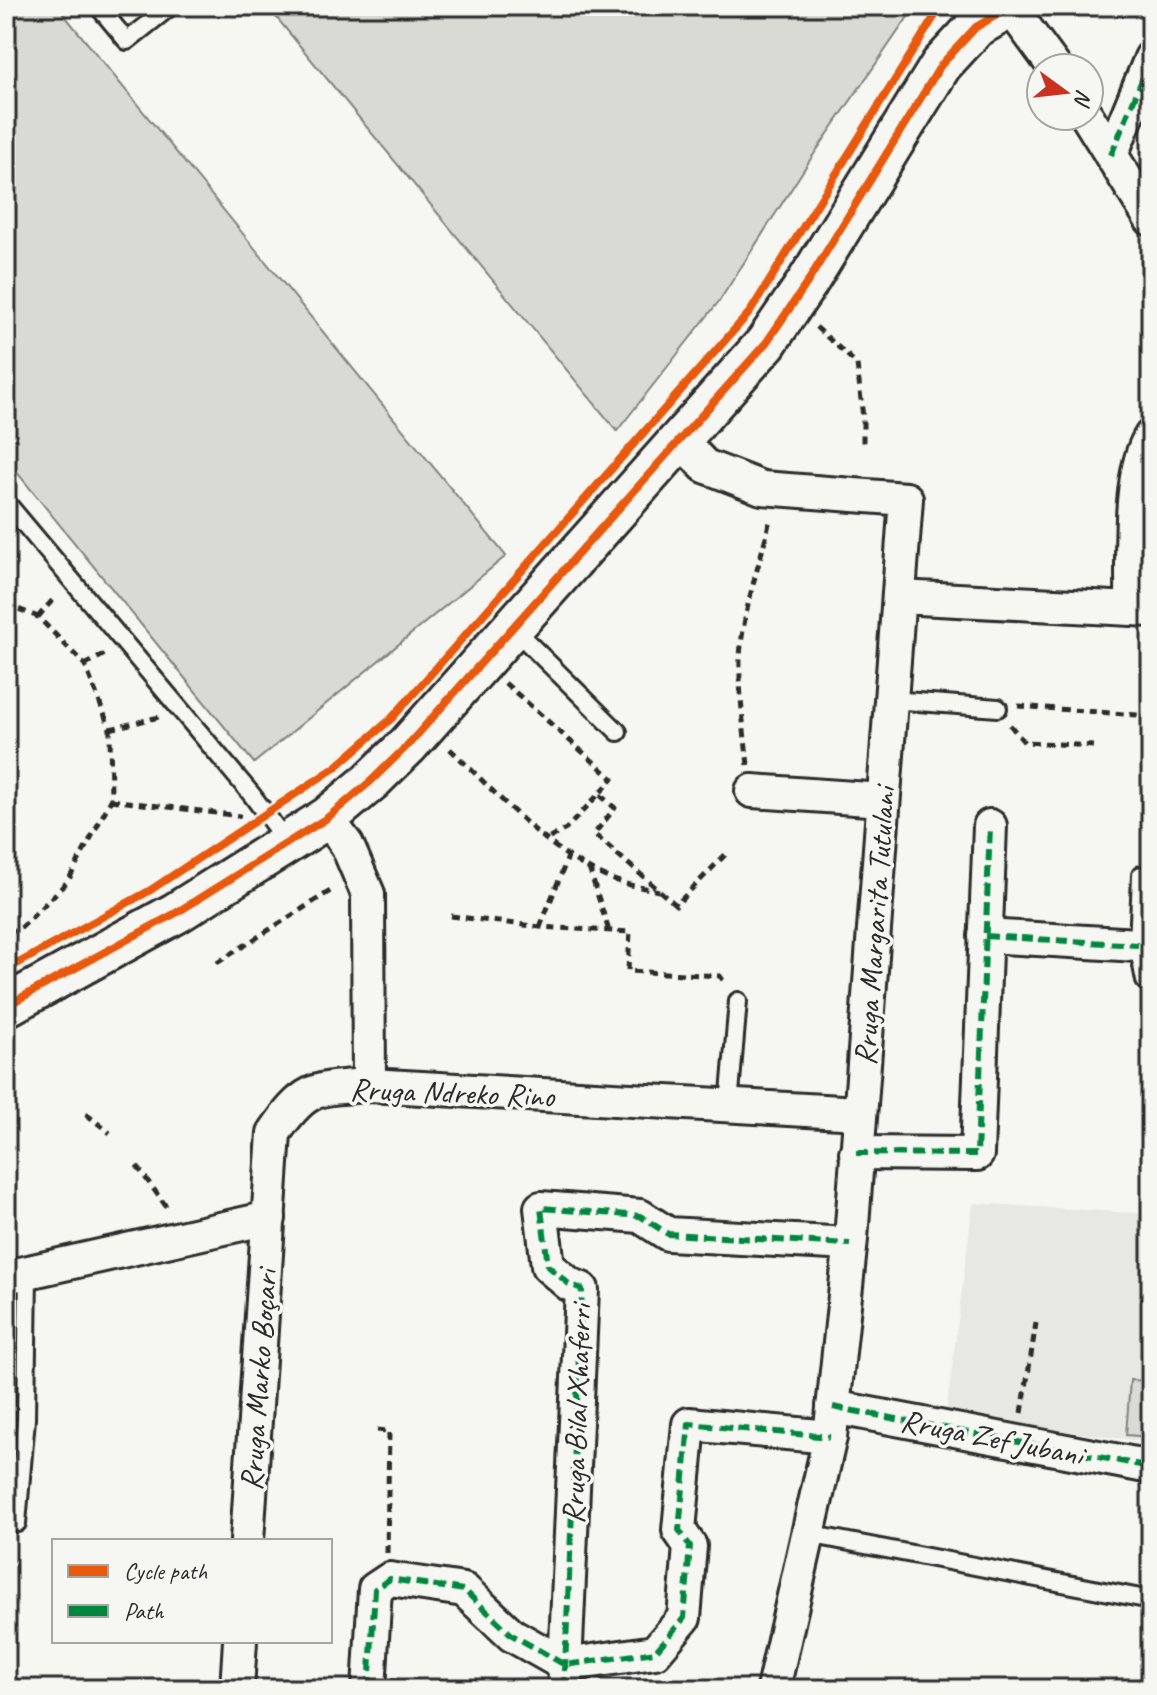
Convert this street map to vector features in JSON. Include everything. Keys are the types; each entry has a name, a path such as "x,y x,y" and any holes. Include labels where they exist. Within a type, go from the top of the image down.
{"street":[{"path":"6,1006 176,913 271,825 327,818 371,781 483,664 766,343 807,283 941,65 976,27 1010,6 1043,52"},
{"path":"1111,155 1151,58"},
{"path":"1097,132 1151,219"},
{"path":"899,597 1142,609 1136,474 1144,447 1151,436"},
{"path":"681,441 705,466 762,488 776,490"},
{"name":"Rruga Margarita Tutulani","path":"773,1689 832,1422 850,1244 906,499 776,490"},
{"path":"752,791 883,800"},
{"path":"327,818 347,845 368,894 369,1085"},
{"path":"856,1153 977,1154 990,826"},
{"path":"985,936 1138,945"},
{"name":"Rruga Ndreko Rino","path":"269,1218 274,1133 294,1103 321,1088 369,1085 859,1113"},
{"name":"Rruga Bilal Xhaferri","path":"564,1677 582,1289 569,1284 548,1266 541,1208 640,1216 668,1234 850,1244"},
{"path":"17,1274 269,1218"},
{"name":"Rruga Marko Boçari","path":"247,1539 269,1218"},
{"name":"Rruga Zef Jubani","path":"564,1677 655,1652 684,1618 690,1546 679,1530 689,1424 832,1422 1017,1441 1151,1467"},
{"path":"369,1689 375,1589 390,1579 464,1590 512,1635 564,1677"},
{"path":"237,1689 240,1643"}],"lane":[{"path":"98,6 127,41 171,6"},
{"path":"6,502 182,711 271,825"},
{"path":"514,629 618,732"},
{"path":"891,700 998,708"},
{"path":"1141,875 1138,945 1145,981 1151,985"},
{"path":"729,1105 738,1001"},
{"path":"17,1274 26,1419 17,1523"},
{"path":"808,1534 1151,1600"}],"path":[{"path":"819,329 857,364 863,447"},
{"path":"752,791 742,721 740,657 749,601 776,490"},
{"path":"6,604 38,617 85,665 110,729 111,800 68,881 22,927 6,933"},
{"path":"483,664 613,779 566,829 546,840"},
{"path":"998,708 1009,705 1151,716"},
{"path":"110,729 182,711"},
{"path":"1009,723 1024,742 1093,746"},
{"path":"426,726 546,840 568,857 621,883 659,891"},
{"path":"600,795 615,808 594,834 676,905 726,854"},
{"path":"111,800 271,825"},
{"path":"540,927 568,857"},
{"path":"589,867 610,931"},
{"path":"217,963 359,873"},
{"path":"451,916 540,927 630,932 628,971 720,976 738,1001"},
{"path":"86,1114 110,1133"},
{"path":"137,1166 187,1236"},
{"path":"1017,1441 1036,1323"},
{"path":"377,1430 389,1431 386,1546 390,1579"}],"shaded area":[{"path":"6,6 57,6 506,556 254,763 6,459"},
{"path":"267,6 904,6 912,11 810,160 720,300 617,431"},
{"path":"973,1203 1151,1214 1151,1443 946,1414"},
{"path":"1130,1380 1151,1381 1151,1437 1126,1435"}],"marked path":[{"path":"1111,155 1151,58"},
{"path":"856,1153 977,1154 990,826"},
{"path":"985,936 1138,945"},
{"path":"564,1689 582,1289 569,1284 548,1266 541,1208 640,1216 668,1234 850,1244"},
{"path":"833,1407 1151,1467"},
{"path":"369,1689 375,1589 390,1579 464,1590 512,1635 565,1665 655,1652 684,1618 690,1546 679,1530 689,1424 830,1437"}],"cycle path":[{"path":"6,970 149,891 336,767 392,718 750,312 941,6"},
{"path":"6,1006 176,913 327,818 408,745 766,343 807,283 941,65 976,27 1012,6"}]}
